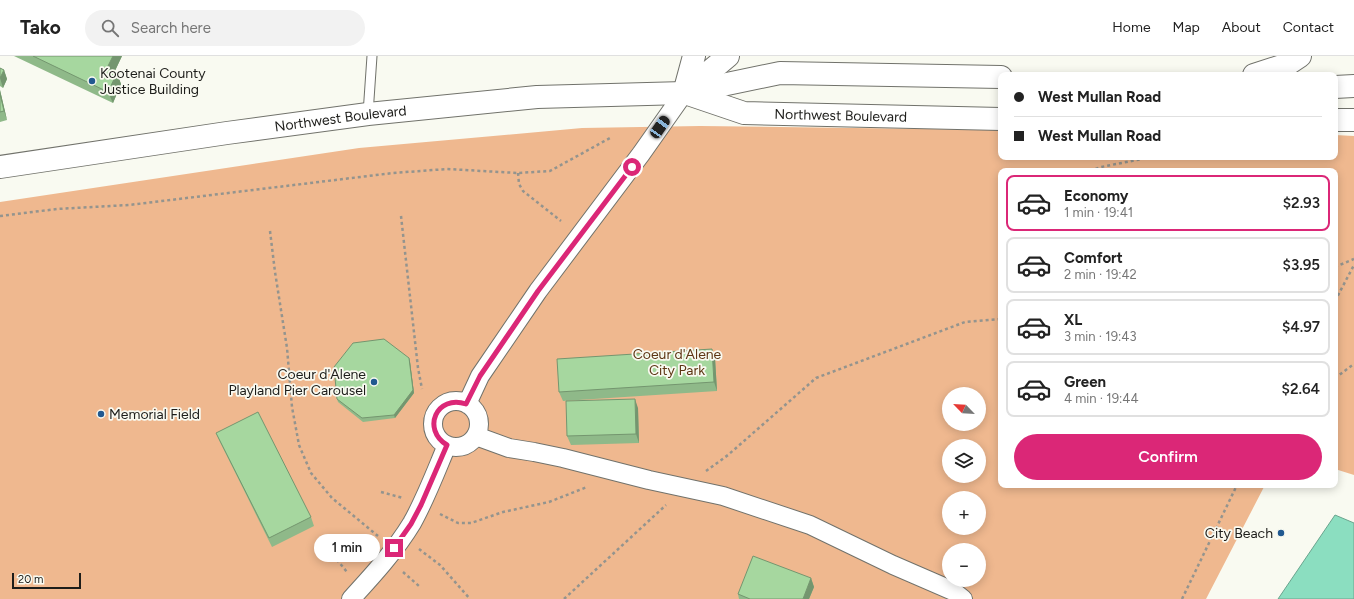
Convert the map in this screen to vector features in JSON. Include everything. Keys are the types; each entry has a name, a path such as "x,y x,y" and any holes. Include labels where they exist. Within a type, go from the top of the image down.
{"main road":[{"path":"684,93 694,56"},
{"path":"684,93 728,56"},
{"path":"1263,72 1288,64 1300,56"},
{"name":"Northwest Boulevard","path":"0,167 227,133 368,114 537,98 684,93 780,73 998,78"},
{"path":"1338,86 1354,86"},
{"name":"Northwest Boulevard","path":"684,93 744,113 998,119"},
{"path":"1338,120 1354,120"}],"street":[{"path":"466,404 480,376 538,291 641,154 684,93"},
{"path":"460,402 466,404 472,408 479,421 479,428 476,436 472,441 460,447 447,445 441,441 434,429 436,414 440,408 446,404 460,402"},
{"path":"476,436 509,448 556,456 723,496 810,525 893,565 953,591 963,599"},
{"path":"351,599 377,571 411,524 447,445"}],"lane":[{"path":"368,114 372,56"}],"path":[{"path":"0,216 57,209 129,206 393,173 447,169 518,173 550,171 610,138"},
{"path":"1098,168 1137,160"},
{"path":"518,173 519,184 523,191 560,221"},
{"path":"401,216 418,368 422,389"},
{"path":"270,231 287,348 292,407 299,445 311,473 332,498 381,538"},
{"path":"1338,266 1354,259"},
{"path":"1338,295 1354,265"},
{"path":"564,599 685,488 728,455 816,378 965,322 998,319"},
{"path":"1338,376 1354,364"},
{"path":"437,512 458,523 471,523 503,512 549,502 620,472"},
{"path":"1182,599 1236,488"},
{"path":"381,492 407,500"},
{"path":"415,547 440,565 470,599"},
{"path":"333,555 350,575"},
{"path":"401,570 419,586"}],"green space":[{"name":"Coeur d'Alene City Park","path":"700,126 998,130 998,160 1338,160 1338,135 1354,136 1354,475 1338,470 1338,168 998,168 998,488 1263,488 1206,599 0,599 0,202 359,148 582,128"}],"shaded area":[{"path":"1335,515 1354,523 1354,599 1278,599"}],"building":[{"path":"33,56 113,56 107,68 117,73 108,92"},
{"path":"0,68 4,70 0,78"},
{"path":"0,94 4,111 0,112"},
{"name":"Coeur d'Alene Playland Pier Carousel","path":"384,339 409,358 413,390 394,415 362,418 337,399 334,367 353,343"},
{"path":"712,349 714,382 559,392 557,359"},
{"path":"635,399 636,434 567,436 566,401"},
{"path":"258,412 311,517 269,538 216,433"},
{"path":"753,556 811,578 803,599 750,599 738,594"}],"place":[{"name":"Kootenai County Justice Building","path":"92,81"},
{"name":"Coeur d'Alene Playland Pier Carousel","path":"374,382"},
{"name":"Memorial Field","path":"101,414"},
{"name":"City Beach","path":"1281,533"}],"route":[{"path":"394,548 411,524 421,505 447,445 441,441 434,429 436,414 440,408 446,404 460,402 466,404 480,376 538,291 632,167"}]}
